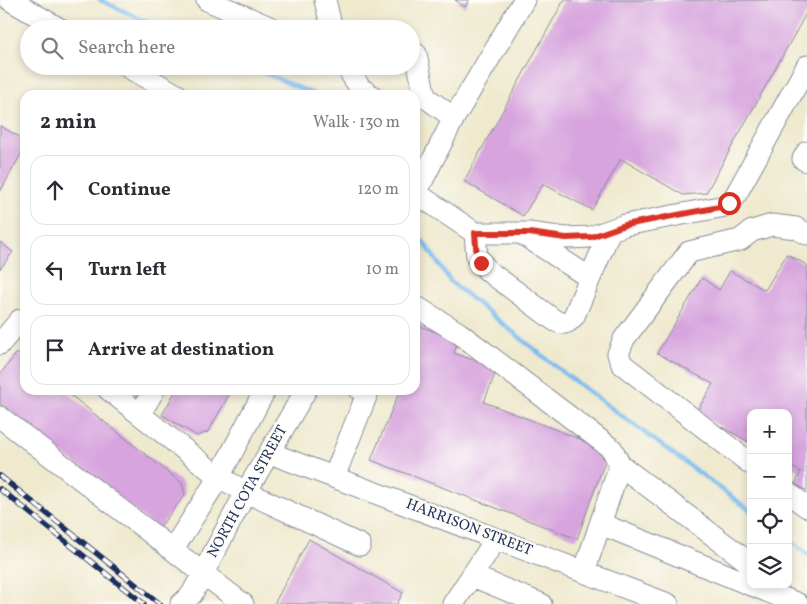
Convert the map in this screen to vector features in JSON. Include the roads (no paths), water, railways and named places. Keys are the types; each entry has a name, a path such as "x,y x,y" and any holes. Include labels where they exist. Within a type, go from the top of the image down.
{"street":[{"path":"10,0 44,20"},
{"path":"207,0 253,20"},
{"path":"325,0 330,20"},
{"path":"420,186 454,118 524,0"},
{"path":"420,197 475,233 521,233 579,238 591,237 625,225 725,206 734,198 807,66"},
{"path":"142,75 168,90"},
{"path":"352,75 363,90"},
{"path":"418,75 419,90"},
{"path":"420,99 454,118"},
{"path":"807,152 803,158 807,161"},
{"path":"747,461 622,364 618,354 624,339 689,252 740,240 752,231 772,225 796,228 807,234"},
{"path":"475,233 477,258 488,271 559,323 566,324 574,316 610,230"},
{"path":"521,233 590,278"},
{"path":"420,309 459,333 612,449 620,465 747,561"},
{"path":"0,344 20,320"},
{"path":"115,395 219,477 246,492 360,544"},
{"path":"140,414 151,395"},
{"path":"173,549 219,477 262,395"},
{"name":"NORTH COTA STREET","path":"187,601 246,492 303,395"},
{"path":"334,477 367,395"},
{"path":"0,417 204,572 243,604"},
{"name":"HARRISON STREET","path":"270,452 668,604"},
{"path":"584,572 620,465"},
{"path":"792,496 807,507"},
{"path":"601,524 747,583"},
{"path":"455,603 496,538"},
{"path":"472,576 541,604"},
{"path":"762,589 798,604"},
{"path":"783,589 803,604"}],"waterway":[{"path":"100,0 143,20"},
{"path":"269,75 304,90"},
{"path":"423,241 451,282 565,374 747,508"},
{"path":"792,542 807,554"}],"railway":[{"path":"0,476 160,604"},
{"path":"0,489 144,604"}]}
